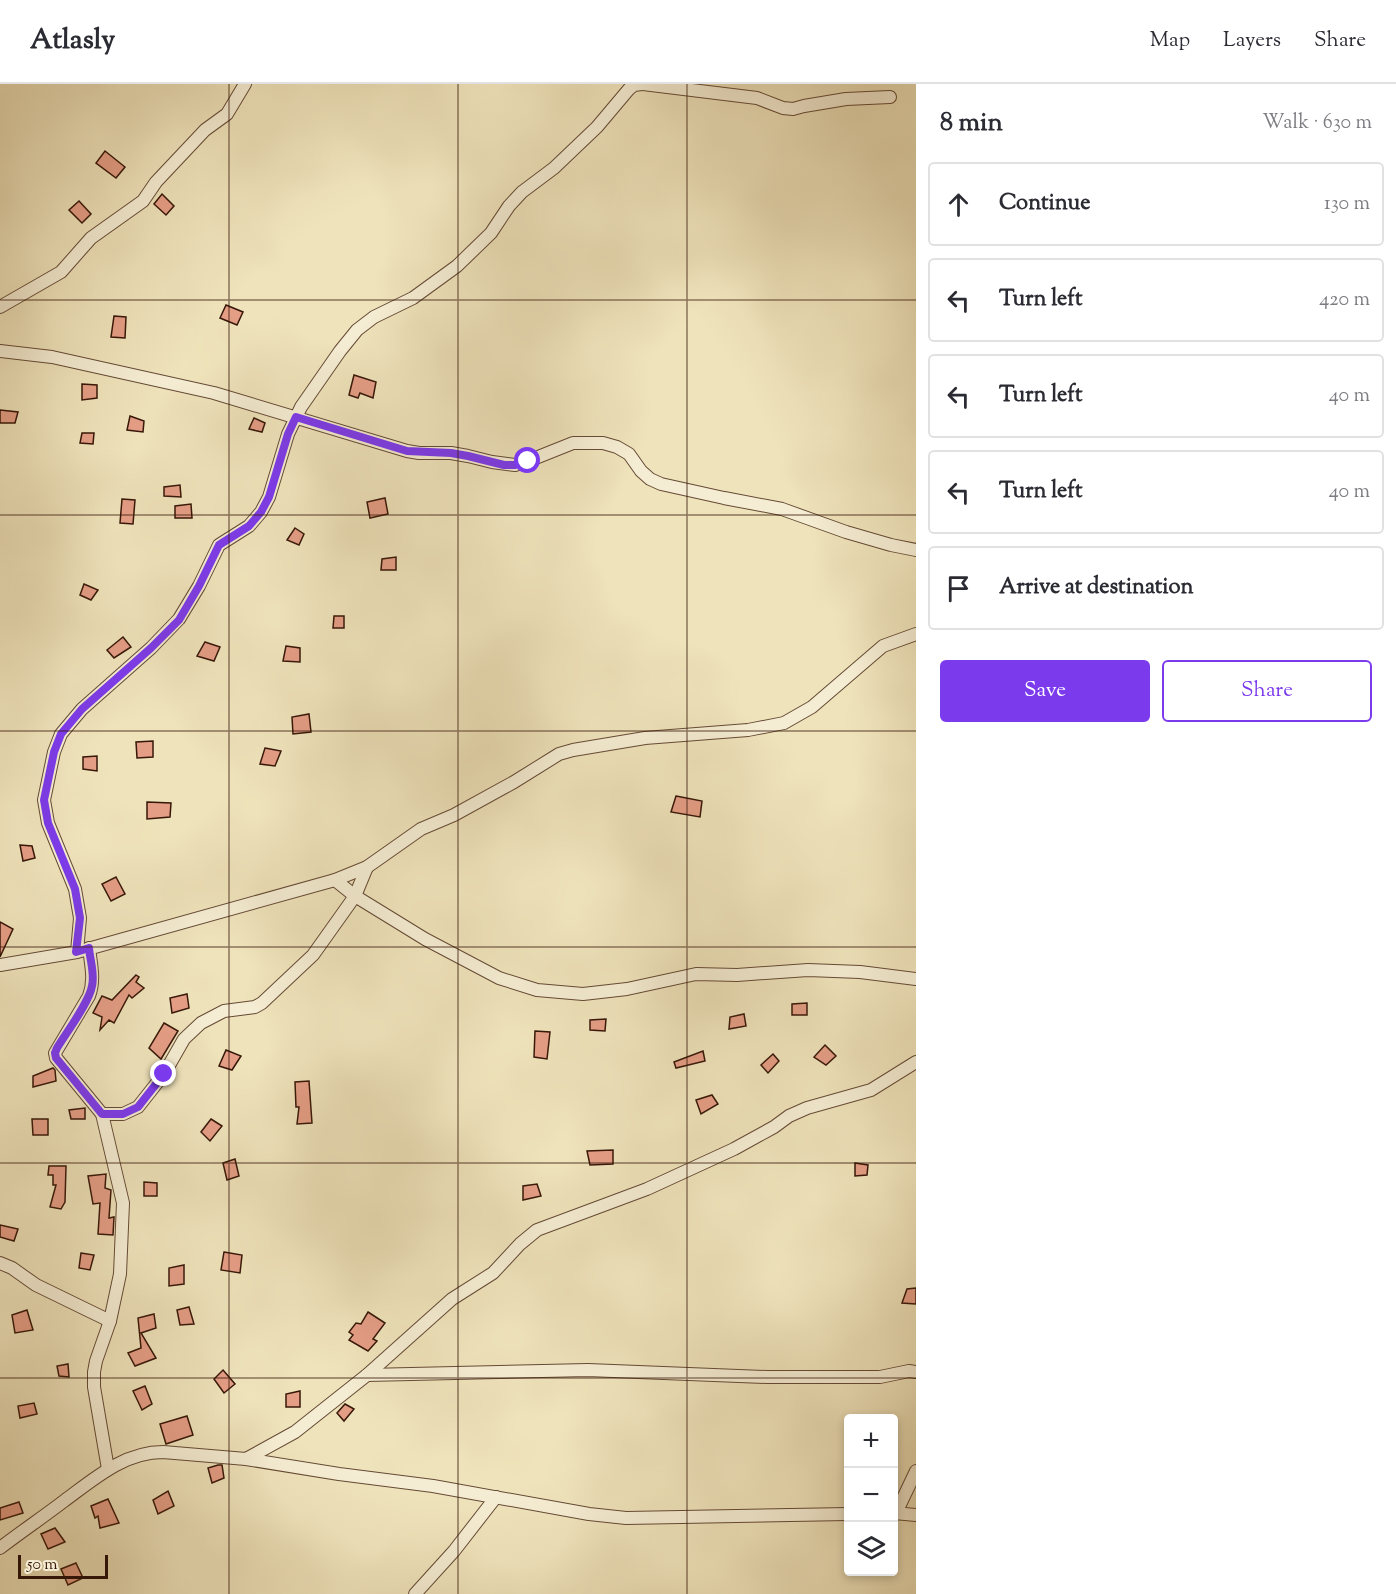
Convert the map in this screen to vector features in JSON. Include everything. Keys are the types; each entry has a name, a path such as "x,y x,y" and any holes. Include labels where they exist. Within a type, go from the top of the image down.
{"street":[{"path":"0,307 61,272 91,238 142,201 156,182 205,130 227,114 245,84"},
{"path":"108,1469 94,1387 96,1361 110,1321 120,1274 123,1203 102,1114 56,1058 55,1053 89,996 93,978 83,950 75,889 48,823 44,800 54,752 61,734 82,709 179,620 219,545 249,526 261,512 269,497 288,434 301,407 357,330 374,317 413,298 457,266 491,234 509,206 522,192 554,168 597,127 628,89 642,84 757,98 783,108 793,109 846,99 890,97"},
{"path":"0,351 35,354 214,393 407,451 451,453 504,465 515,465 573,443 603,443 629,454 641,471 650,479 661,484 782,509 846,532 916,550"},
{"path":"0,965 83,950 335,880 367,867 422,829 514,783 559,754 645,738 748,730 784,723 812,707 883,646 916,634"},
{"path":"102,1114 123,1114 138,1107 164,1074 184,1040 201,1023 224,1011 255,1007 262,1003 313,955 355,896 367,867"},
{"path":"335,880 355,896 425,939 499,978 537,990 583,994 627,989 696,974 737,975 808,970 860,972 916,979"},
{"path":"246,1460 295,1432 366,1375 452,1299 493,1274 520,1244 537,1230 647,1189 734,1149 789,1116 807,1108 871,1090 916,1062"},
{"path":"0,1263 12,1268 36,1285 110,1321"},
{"path":"366,1375 588,1370 767,1377 880,1377 909,1371 916,1372"},
{"path":"0,1548 108,1469 152,1452 246,1460 433,1486 589,1514 626,1518 844,1514"},
{"path":"898,1507 916,1472"},
{"path":"415,1594 496,1497"},
{"path":"898,1513 916,1515"}],"building":[{"path":"105,151 125,167 116,178 96,163"},
{"path":"162,194 174,206 166,215 154,204"},
{"path":"79,201 91,214 82,223 69,210"},
{"path":"226,305 243,312 237,325 220,318"},
{"path":"114,316 126,317 125,338 111,337"},
{"path":"354,375 376,382 373,398 360,393 358,398 349,395"},
{"path":"82,384 97,385 97,398 82,400"},
{"path":"0,410 18,412 15,423 0,423"},
{"path":"130,416 144,421 143,432 127,430"},
{"path":"254,418 265,423 262,432 249,429"},
{"path":"82,433 94,433 93,444 80,443"},
{"path":"180,485 181,497 164,496 164,487"},
{"path":"385,498 388,514 370,518 367,502"},
{"path":"122,499 135,500 133,524 120,523"},
{"path":"191,504 192,518 175,518 175,506"},
{"path":"295,528 304,534 299,545 287,540"},
{"path":"396,557 396,570 381,570 382,559"},
{"path":"84,584 98,590 91,600 80,595"},
{"path":"334,616 344,616 344,628 333,628"},
{"path":"123,637 131,647 114,658 107,650"},
{"path":"205,642 220,647 214,661 197,656"},
{"path":"286,646 300,648 300,662 283,661"},
{"path":"309,714 311,732 293,734 292,717"},
{"path":"153,741 153,757 137,758 136,742"},
{"path":"265,748 281,751 275,766 260,764"},
{"path":"97,756 97,771 83,769 83,757"},
{"path":"676,796 702,801 700,817 671,812"},
{"path":"147,802 171,803 170,817 147,819"},
{"path":"20,845 32,846 35,858 23,861"},
{"path":"116,877 125,894 111,901 102,884"},
{"path":"0,922 13,929 0,957"},
{"path":"136,975 139,977 136,982 144,988 132,998 129,995 114,1023 109,1020 100,1030 102,1017 93,1013 102,996 112,1000"},
{"path":"187,994 189,1008 172,1013 170,998"},
{"path":"807,1003 807,1015 792,1015 792,1004"},
{"path":"744,1014 746,1026 729,1029 730,1017"},
{"path":"606,1019 605,1031 590,1030 590,1020"},
{"path":"164,1023 178,1031 161,1059 149,1048"},
{"path":"535,1031 550,1032 547,1059 534,1057"},
{"path":"825,1045 836,1056 826,1065 814,1057"},
{"path":"226,1050 241,1056 232,1070 219,1066"},
{"path":"703,1051 705,1061 676,1068 674,1062"},
{"path":"773,1054 779,1061 768,1073 761,1065"},
{"path":"53,1068 56,1081 33,1087 33,1076"},
{"path":"309,1081 312,1123 297,1124 299,1107 296,1107 295,1082"},
{"path":"712,1095 718,1104 701,1114 696,1100"},
{"path":"85,1108 85,1119 71,1119 69,1110"},
{"path":"32,1119 48,1119 48,1135 33,1135"},
{"path":"211,1119 222,1126 210,1141 201,1132"},
{"path":"613,1150 613,1164 590,1165 587,1151"},
{"path":"235,1159 239,1176 227,1180 223,1163"},
{"path":"855,1163 868,1165 867,1175 855,1176"},
{"path":"49,1166 66,1166 65,1202 61,1209 50,1207 56,1185 53,1185 53,1175 48,1175"},
{"path":"106,1174 105,1188 111,1190 109,1218 114,1217 113,1235 98,1234 100,1203 93,1204 88,1176"},
{"path":"144,1182 157,1183 157,1196 144,1196"},
{"path":"537,1184 541,1196 523,1200 523,1186"},
{"path":"0,1225 18,1229 14,1241 0,1237"},
{"path":"224,1252 242,1255 240,1273 221,1270"},
{"path":"81,1253 94,1255 90,1270 79,1268"},
{"path":"184,1265 184,1284 169,1286 169,1268"},
{"path":"916,1288 916,1304 902,1303 907,1289"},
{"path":"189,1307 194,1324 180,1325 177,1310"},
{"path":"27,1310 33,1330 15,1333 12,1315"},
{"path":"368,1312 385,1323 373,1339 377,1341 368,1351 349,1340 353,1335 349,1332 356,1323 361,1324"},
{"path":"154,1314 156,1328 141,1333 156,1358 135,1366 128,1353 141,1348 138,1318"},
{"path":"68,1364 69,1377 59,1376 57,1366"},
{"path":"223,1370 235,1384 224,1393 214,1379"},
{"path":"145,1386 152,1404 142,1410 133,1391"},
{"path":"300,1391 300,1407 286,1407 286,1394"},
{"path":"34,1403 37,1414 20,1418 18,1406"},
{"path":"345,1404 354,1409 344,1421 337,1413"},
{"path":"187,1416 193,1435 166,1444 160,1424"},
{"path":"222,1465 224,1478 212,1483 208,1468"},
{"path":"168,1491 174,1506 158,1514 153,1500"},
{"path":"108,1499 119,1523 100,1528 98,1516 95,1518 91,1506"},
{"path":"19,1502 23,1513 0,1520 0,1508"},
{"path":"55,1528 65,1542 48,1549 41,1534"},
{"path":"76,1563 83,1578 68,1585 61,1569"}],"route":[{"path":"164,1074 138,1107 123,1114 102,1114 56,1058 57,1048 89,996 93,978 89,948 76,952 80,918 75,889 48,823 44,800 54,752 61,734 82,709 179,620 219,545 249,526 261,512 269,497 288,434 296,417 407,451 451,453 504,465 515,465 528,461"}]}
